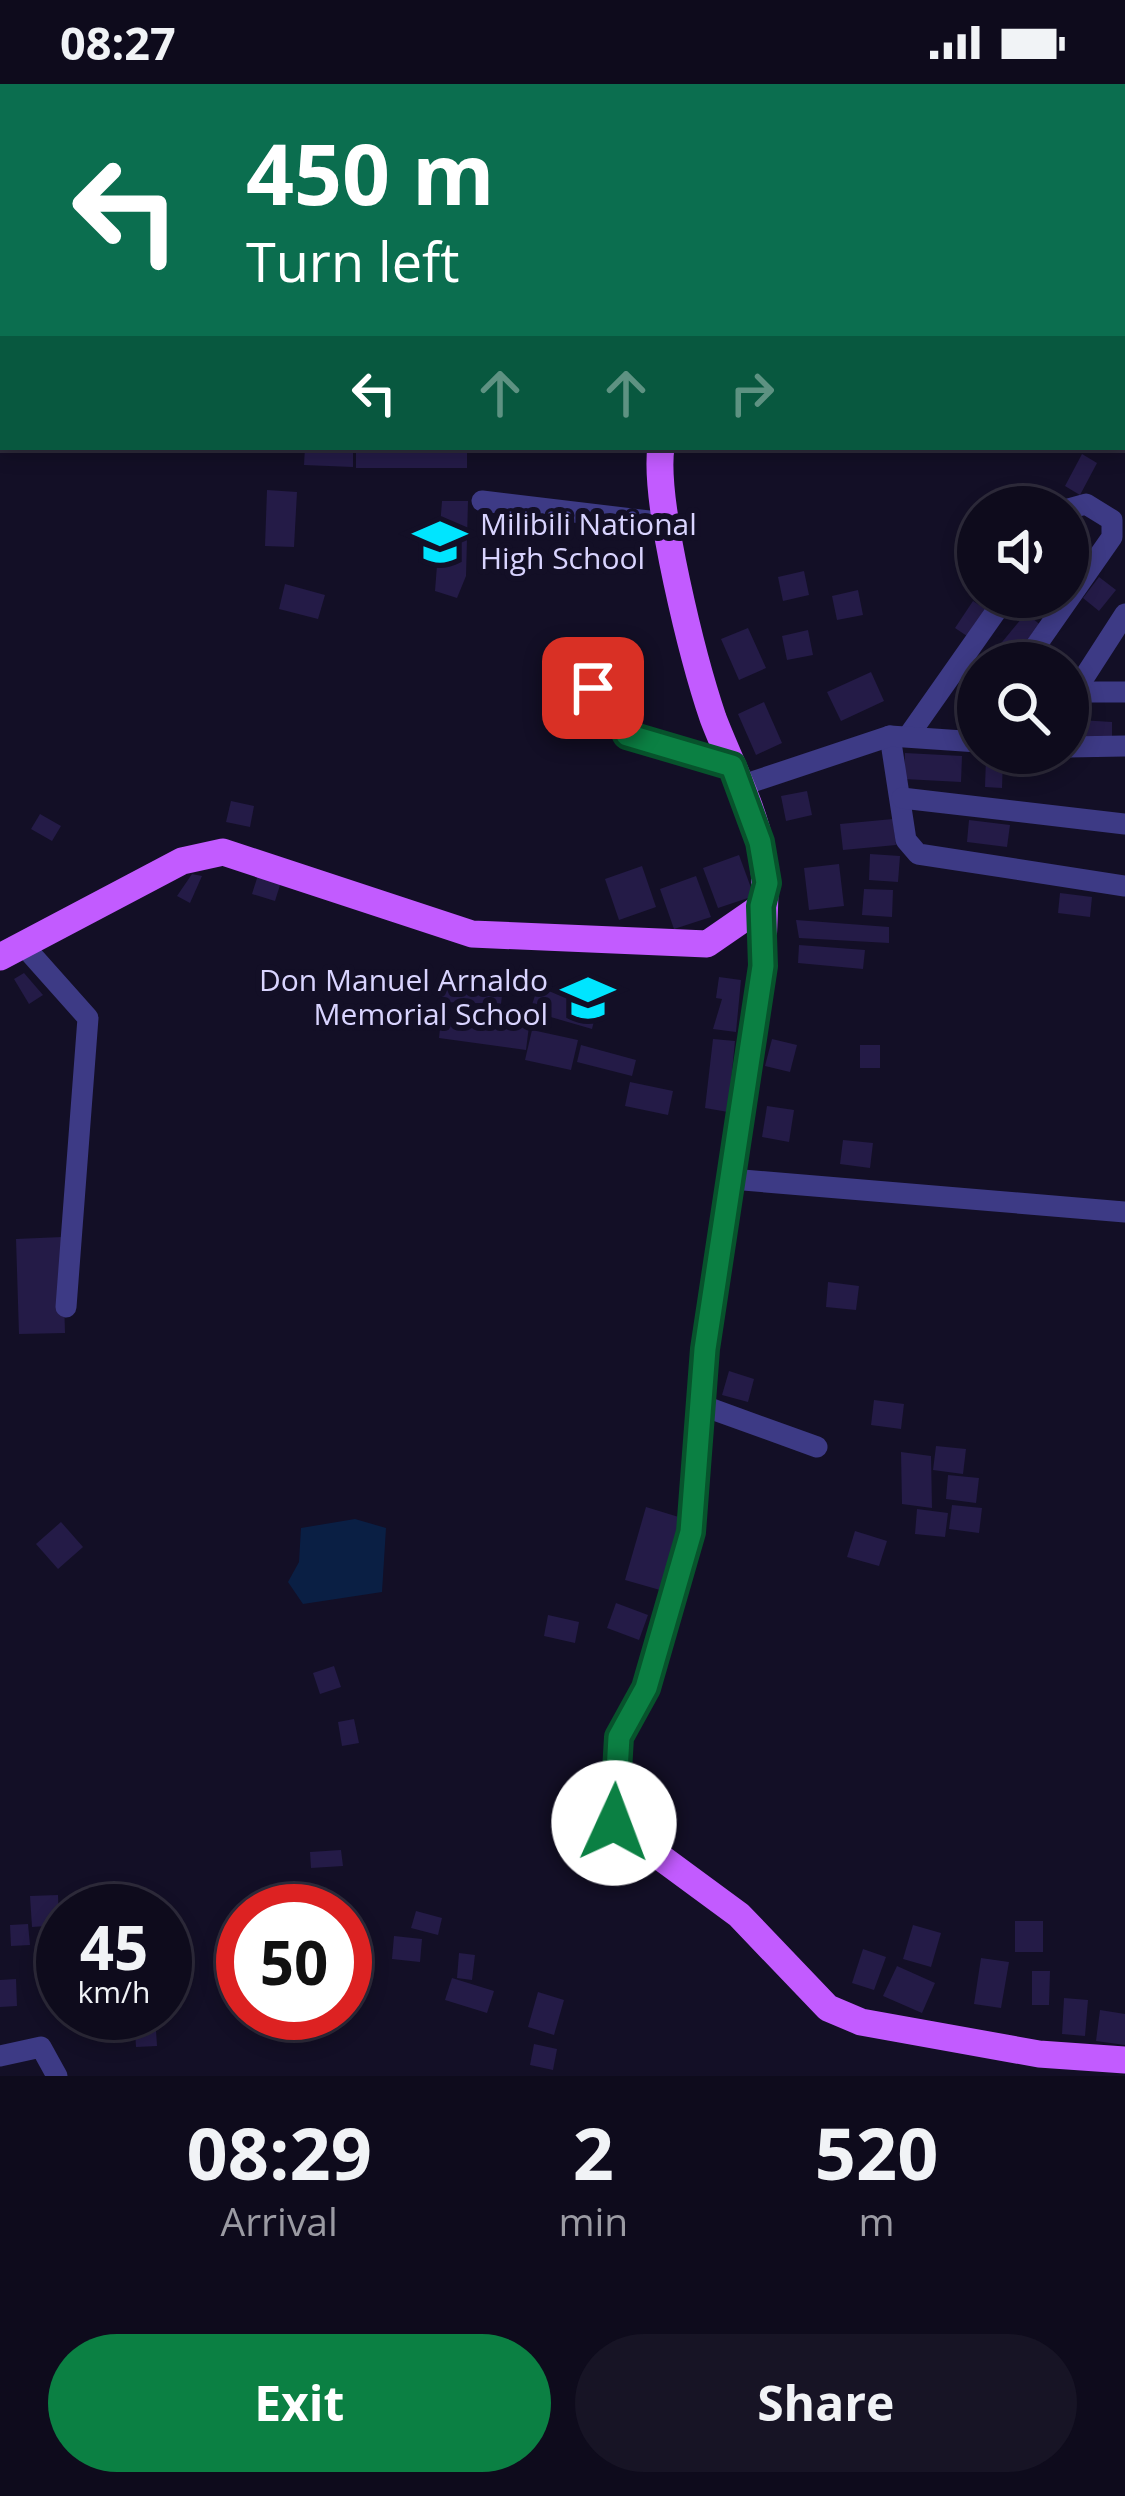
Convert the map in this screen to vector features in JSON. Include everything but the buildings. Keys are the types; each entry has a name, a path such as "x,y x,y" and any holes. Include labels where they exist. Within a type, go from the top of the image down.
{"main road":[{"path":"661,450 666,523 711,711 760,842 767,883 761,906 763,966 698,1404 691,1532 646,1688 619,1737 614,1823 739,1915 828,2008 884,2026 1088,2066 1125,2060"},
{"path":"12,951 182,861 223,852 472,934 707,944 761,906"}],"street":[{"path":"482,501 666,523"},
{"path":"1089,506 1112,520 1112,538 1089,571"},
{"path":"1089,666 1125,614"},
{"path":"990,618 899,736 906,840 918,854 1125,886"},
{"path":"593,688 608,698 627,735 736,776 899,736 957,738"},
{"path":"1089,692 1125,692"},
{"path":"1089,747 1125,746"},
{"path":"902,798 1125,824"},
{"path":"12,951 88,1018 66,1307"},
{"path":"731,1179 1125,1213"},
{"path":"698,1404 817,1447"},
{"path":"0,2056 41,2047 57,2076"}],"water":[{"path":"355,1519 386,1528 382,1592 303,1604 288,1582 299,1562 301,1528"}],"place":[{"name":"Milibili National High School","path":"440,542"},
{"name":"Don Manuel Arnaldo Memorial School","path":"588,998"}],"route":[{"path":"593,688 608,698 627,735 732,766 760,842 767,883 761,906 763,966 705,1349 691,1532 646,1688 619,1737 614,1823"}]}
